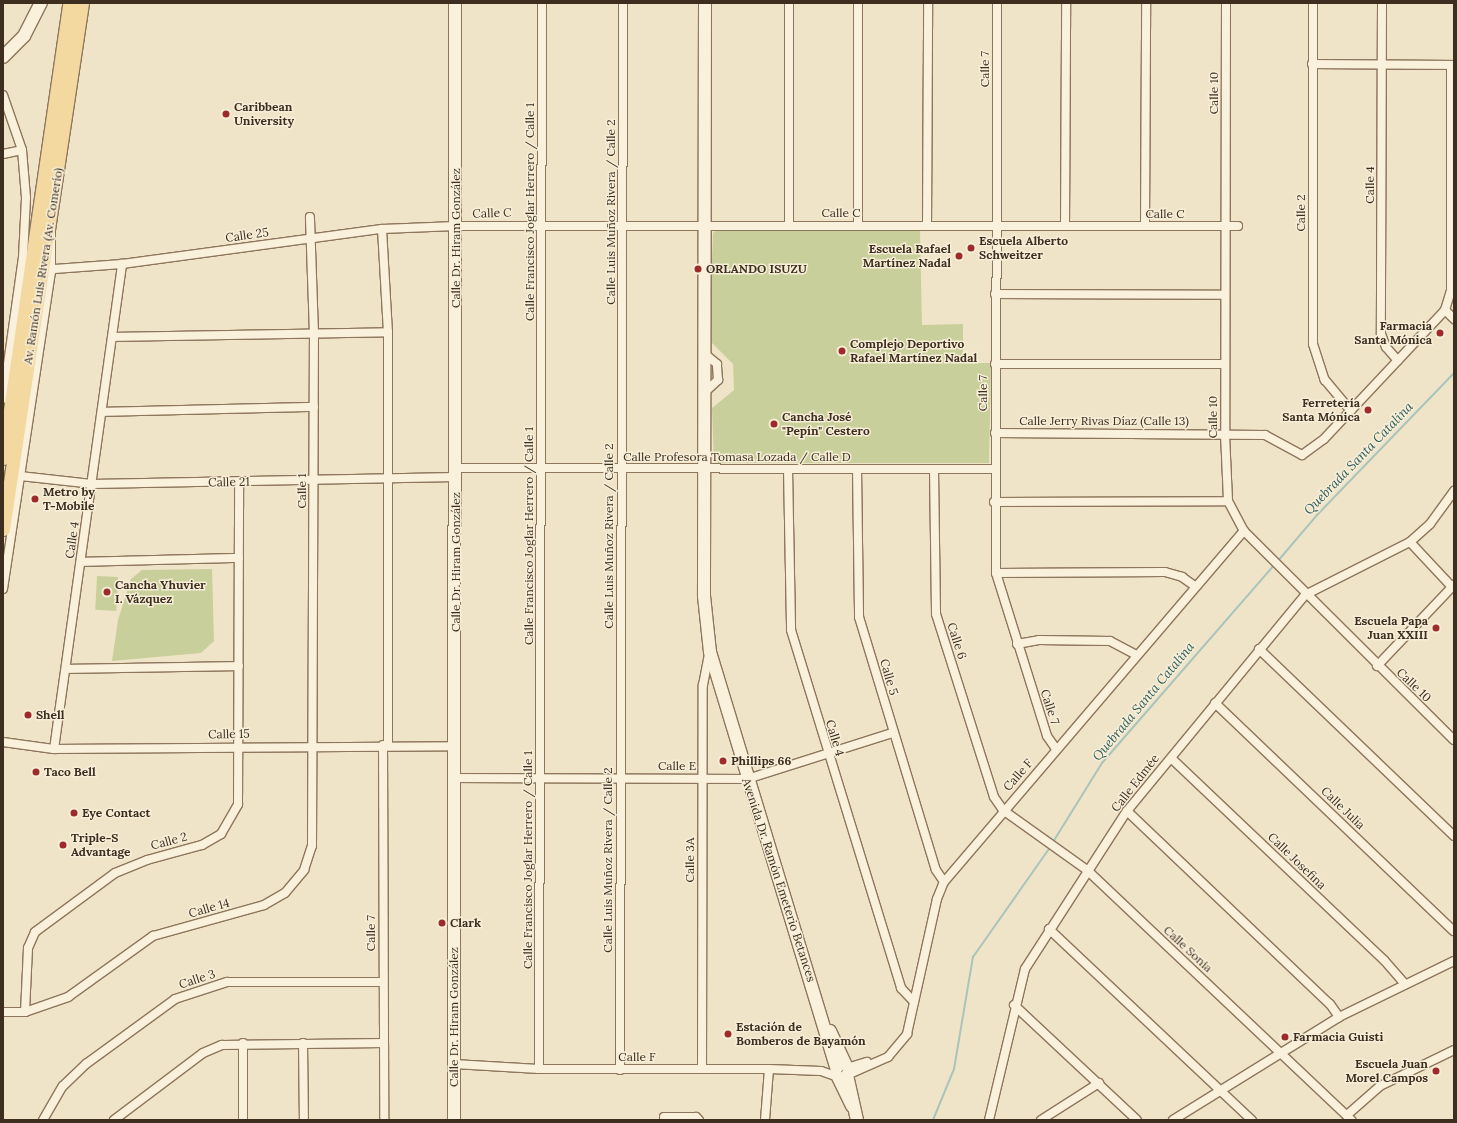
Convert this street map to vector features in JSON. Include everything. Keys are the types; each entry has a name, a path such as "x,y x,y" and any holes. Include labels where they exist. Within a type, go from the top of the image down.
{"main road":[{"name":"Av. Ramón Luis Rivera (Av. Comerío)","path":"3,458 69,3"},
{"name":"Av. Ramón Luis Rivera (Av. Comerío)","path":"3,529 46,271 49,225 82,3"}],"street":[{"path":"3,57 24,36 41,3"},
{"name":"Calle Dr. Hiram González","path":"454,1120 456,473 455,3"},
{"name":"Calle Francisco Joglar Herrero / Calle 1","path":"539,1069 542,3"},
{"name":"Calle Luis Muñoz Rivera / Calle 2","path":"620,1070 623,3"},
{"name":"Avenida Dr. Ramón Emeterio Betances","path":"705,3 706,225 704,596 710,652 747,779 822,1016 843,1071 856,1114"},
{"path":"789,3 789,225"},
{"path":"858,3 858,225"},
{"path":"927,225 928,3"},
{"name":"Calle 7","path":"997,3 994,469 996,573 1047,736 1056,749"},
{"path":"1065,226 1066,3"},
{"path":"1145,226 1146,3"},
{"name":"Calle 10","path":"1226,3 1225,434 1228,501 1244,531 1305,595 1454,740"},
{"name":"Calle 2","path":"1313,3 1313,344 1325,380 1351,411"},
{"name":"Calle 4","path":"1382,3 1382,334 1386,347 1398,361"},
{"path":"1312,64 1452,65 1452,276 1445,310 1454,319"},
{"path":"3,95 22,150 26,198 23,257 3,399"},
{"path":"3,154 22,150"},
{"name":"Calle 1","path":"310,217 313,238 314,334 313,745"},
{"name":"Calle C","path":"456,226 542,223 706,225 1238,226"},
{"name":"Calle 25","path":"46,271 122,264 382,229 456,226"},
{"name":"Calle 7","path":"382,229 388,332 383,982 384,1120"},
{"name":"Calle 4","path":"54,749 113,337 122,264"},
{"path":"995,294 1225,295"},
{"name":"Calle Jerry Rivas Díaz (Calle 13)","path":"995,433 1265,435 1302,455 1324,439 1445,310"},
{"path":"113,337 388,332"},
{"path":"995,364 1225,364"},
{"path":"102,412 314,407"},
{"name":"Calle Profesora Tomasa Lozada / Calle D","path":"456,473 541,468 994,469"},
{"name":"Calle 4","path":"788,468 791,630 827,754 901,988 914,1002"},
{"name":"Calle 5","path":"857,469 859,617 892,732 936,870 944,882"},
{"name":"Calle 6","path":"934,469 936,614 994,797 1003,810"},
{"name":"Calle 21","path":"11,475 92,484 387,479 456,473"},
{"path":"3,588 11,475"},
{"path":"238,482 239,746"},
{"name":"Calle Edmée","path":"989,1120 1014,1005 1025,969 1087,870 1127,811 1305,595 1410,542 1430,524 1454,491"},
{"path":"994,502 1228,501"},
{"name":"Calle F","path":"454,1064 539,1069 769,1069 843,1071 873,1063 899,1048 907,1034 937,899 944,882 1003,810 1244,531"},
{"path":"1377,666 1453,586 1410,542"},
{"path":"81,562 239,558"},
{"path":"996,573 1165,572 1182,577 1195,586"},
{"path":"1017,644 1039,640 1110,641 1136,655"},
{"path":"1259,649 1454,836"},
{"name":"Calle 3A","path":"702,1069 703,685 710,652"},
{"path":"66,670 239,666"},
{"name":"Calle Julia","path":"1215,703 1454,931"},
{"name":"Calle E","path":"455,778 747,779 892,732"},
{"name":"Calle 15","path":"3,742 54,749 313,745 455,746"},
{"name":"Calle 14","path":"3,1012 25,1012 68,998 153,936 264,905 285,893 304,870 312,846 313,745"},
{"name":"Calle 2","path":"25,1012 28,948 35,932 115,873 147,860 202,845 221,834 238,804 239,746"},
{"name":"Calle Josefina","path":"1171,758 1384,960 1405,984"},
{"name":"Calle Sonia","path":"1003,810 1087,870 1349,1118"},
{"path":"1127,811 1330,1004 1339,1017"},
{"path":"1049,929 1252,1120"},
{"path":"1173,1120 1280,1052 1339,1017 1454,961"},
{"name":"Calle 3","path":"43,1120 63,1086 86,1064 175,999 227,982 383,982"},
{"path":"1014,1005 1137,1120"},
{"path":"114,1120 203,1053 222,1045 243,1043 384,1043"},
{"path":"243,1043 243,1120"},
{"path":"303,1043 304,1120"},
{"path":"1349,1118 1380,1086 1454,1050"},
{"path":"765,1120 769,1069"},
{"path":"1041,1120 1099,1083"},
{"path":"664,1117 696,1117 699,1120"}],"green space":[{"name":"Complejo Deportivo Rafael Martínez Nadal","path":"920,228 922,325 963,324 963,363 991,363 989,463 714,463 712,408 734,390 733,364 709,340 713,233 717,230"},
{"path":"212,569 214,641 201,653 112,661 118,620 131,579 142,570"},
{"name":"Cancha Yhuvier I. Vázquez","path":"97,576 118,577 116,611 95,610"}],"waterway":[{"name":"Quebrada Santa Catalina","path":"1277,562 1317,515 1454,373"},
{"name":"Quebrada Santa Catalina","path":"1053,842 1102,763 1274,565"},
{"name":"Quebrada Santa Catalina","path":"933,1120 954,1069 973,957 1051,846"}],"place":[{"name":"Caribbean University","path":"226,114"},
{"name":"Escuela Alberto Schweitzer","path":"971,248"},
{"name":"Escuela Rafael Martínez Nadal","path":"959,256"},
{"name":"ORLANDO ISUZU","path":"698,269"},
{"name":"Farmacia Santa Mónica","path":"1440,333"},
{"name":"Complejo Deportivo Rafael Martínez Nadal","path":"842,351"},
{"name":"Ferretería Santa Mónica","path":"1368,410"},
{"name":"Cancha José \"Pepín\" Cestero","path":"774,424"},
{"name":"Metro by T-Mobile","path":"35,499"},
{"name":"Cancha Yhuvier I. Vázquez","path":"107,592"},
{"name":"Escuela Papa Juan XXIII","path":"1436,628"},
{"name":"Shell","path":"28,715"},
{"name":"Phillips 66","path":"723,761"},
{"name":"Taco Bell","path":"36,772"},
{"name":"Eye Contact","path":"74,813"},
{"name":"Triple-S Advantage","path":"63,845"},
{"name":"Clark","path":"442,923"},
{"name":"Estación de Bomberos de Bayamón","path":"728,1034"},
{"name":"Farmacia Guisti","path":"1285,1037"},
{"name":"Escuela Juan Morel Campos","path":"1436,1071"}]}
